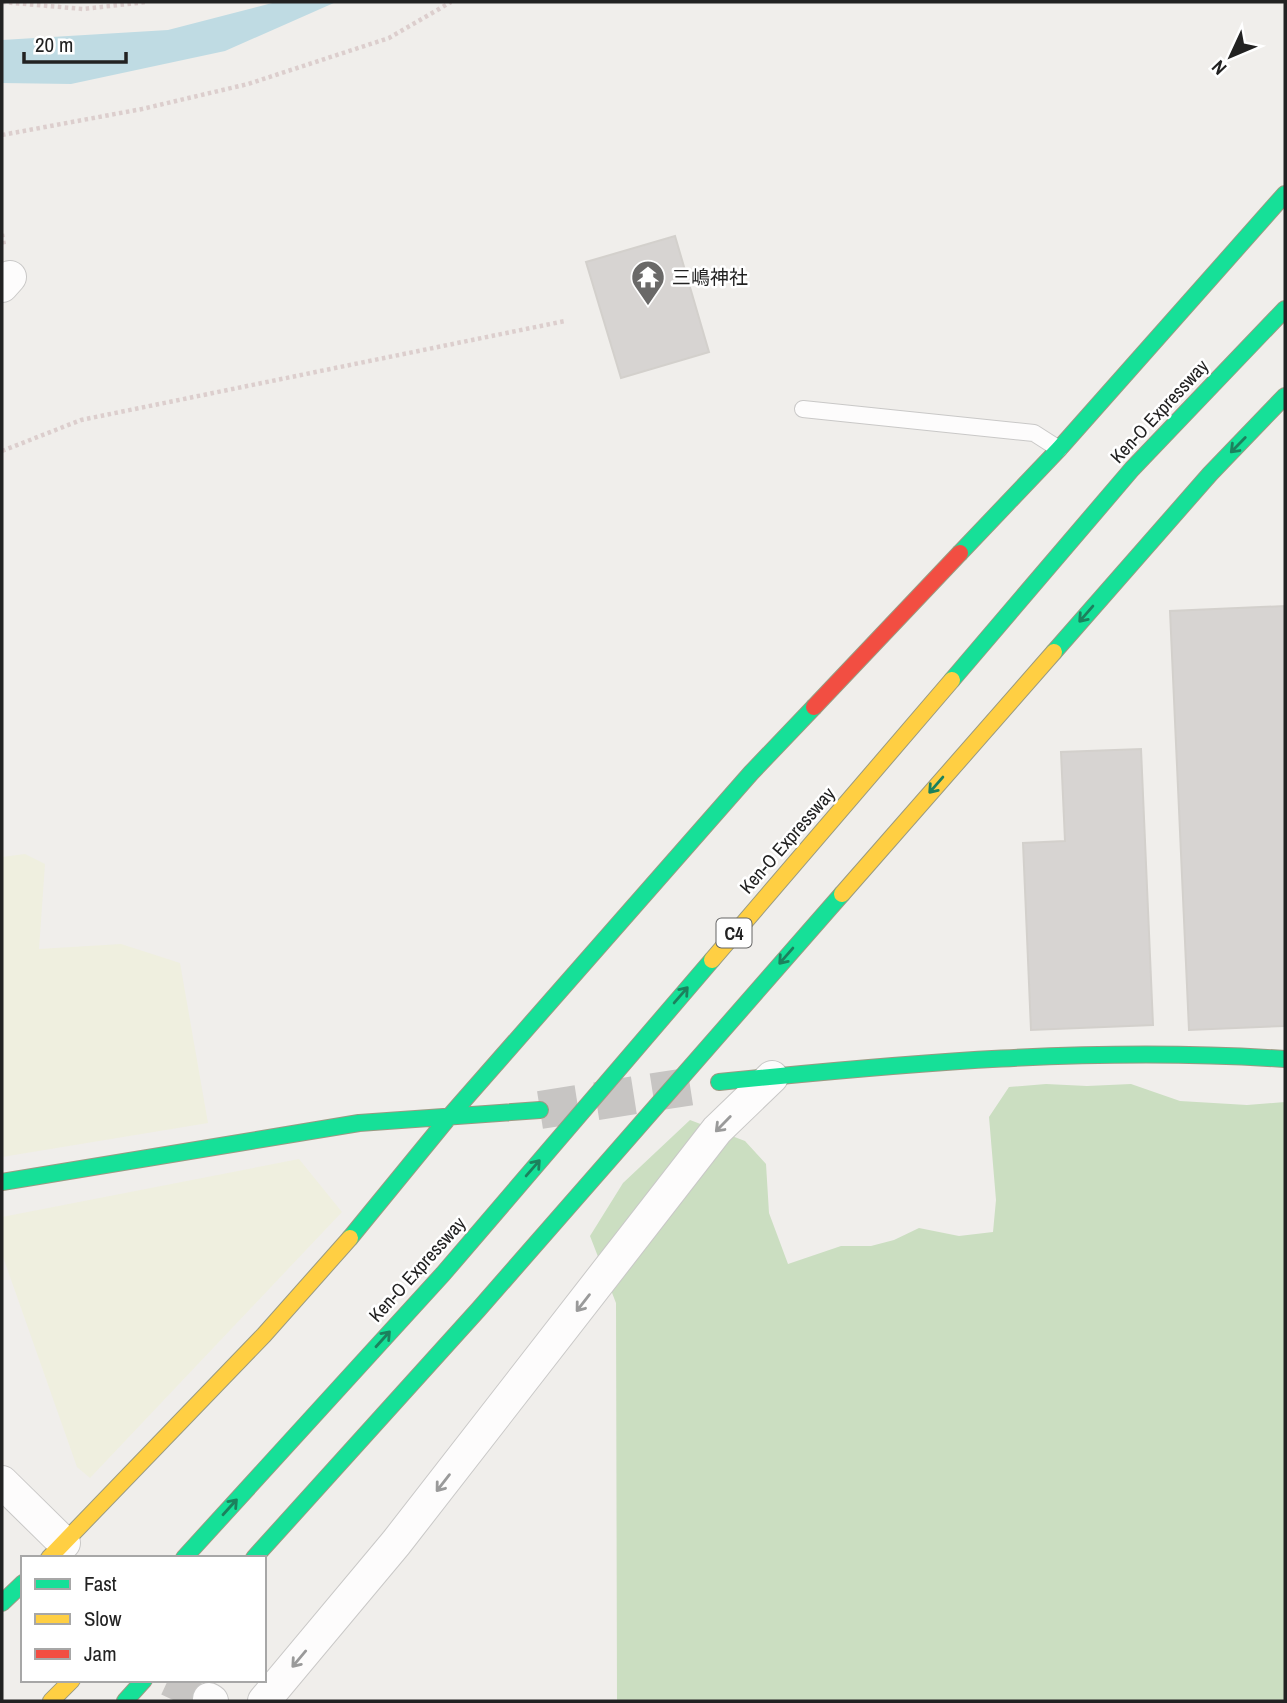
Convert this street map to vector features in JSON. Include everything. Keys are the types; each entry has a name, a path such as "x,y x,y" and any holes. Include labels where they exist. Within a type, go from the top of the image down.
{"main road":[{"path":"57,1550 264,1335 364,1222 449,1117 751,773 1059,449 1285,194"},
{"name":"Ken-O Expressway","path":"186,1556 443,1274 1132,469 1285,309"},
{"path":"256,1556 478,1310 1201,484 1285,396"},
{"path":"719,1082 972,1058 1101,1053 1221,1053 1285,1059"},
{"path":"2,1182 359,1123 540,1110"},
{"path":"51,1701 70,1682"},
{"path":"125,1701 142,1682"}],"street":[{"path":"264,1701 396,1544 718,1130 772,1077"},
{"path":"2,1482 57,1550"}],"lane":[{"path":"803,409 1034,433 1059,449"}],"path":[{"path":"2,2 83,9 146,2"},
{"path":"2,135 142,109 248,84 389,38 451,2"},
{"path":"2,450 82,420 565,321"}],"green space":[{"path":"25,854 45,864 39,949 121,944 180,963 208,1123 2,1157 2,857"},
{"path":"1131,1084 1180,1101 1247,1105 1285,1102 1285,1701 603,1701 617,1700 616,1303 590,1236 623,1183 690,1120 745,1141 766,1164 769,1213 788,1264 841,1246 871,1246 894,1240 919,1228 959,1236 993,1232 996,1200 989,1117 1009,1087"},
{"path":"299,1159 342,1212 90,1478 77,1467 2,1254 2,1217"}],"water":[{"path":"276,2 336,2 225,51 71,84 2,83 2,40 168,30"}],"building":[{"name":"三嶋神社","path":"675,236 709,352 621,378 586,262"},
{"path":"1285,606 1284,1026 1189,1030 1170,611"},
{"path":"1141,749 1153,1025 1031,1030 1023,843 1065,841 1061,752"}],"tunnel":[{"path":"540,1110 693,1086"},
{"path":"172,1682 209,1699"}],"traffic: fast":[{"path":"960,553 1059,449 1285,194"},
{"path":"952,680 1132,469 1285,309"},
{"path":"1054,652 1210,474 1285,396"},
{"path":"350,1238 449,1117 751,773 814,707"},
{"path":"256,1556 478,1310 842,894"},
{"path":"186,1556 443,1274 712,960"},
{"path":"719,1082 1002,1058 1143,1054 1285,1059"},
{"path":"2,1182 359,1123 540,1110"},
{"path":"2,1603 21,1585"},
{"path":"125,1701 142,1682"}],"traffic: slow":[{"path":"842,894 1054,652"},
{"path":"712,960 952,680"},
{"path":"51,1556 264,1335 350,1238"},
{"path":"51,1701 70,1682"}],"traffic: jam":[{"path":"814,707 960,553"}],"place":[{"name":"三嶋神社","path":"648,307"}]}
